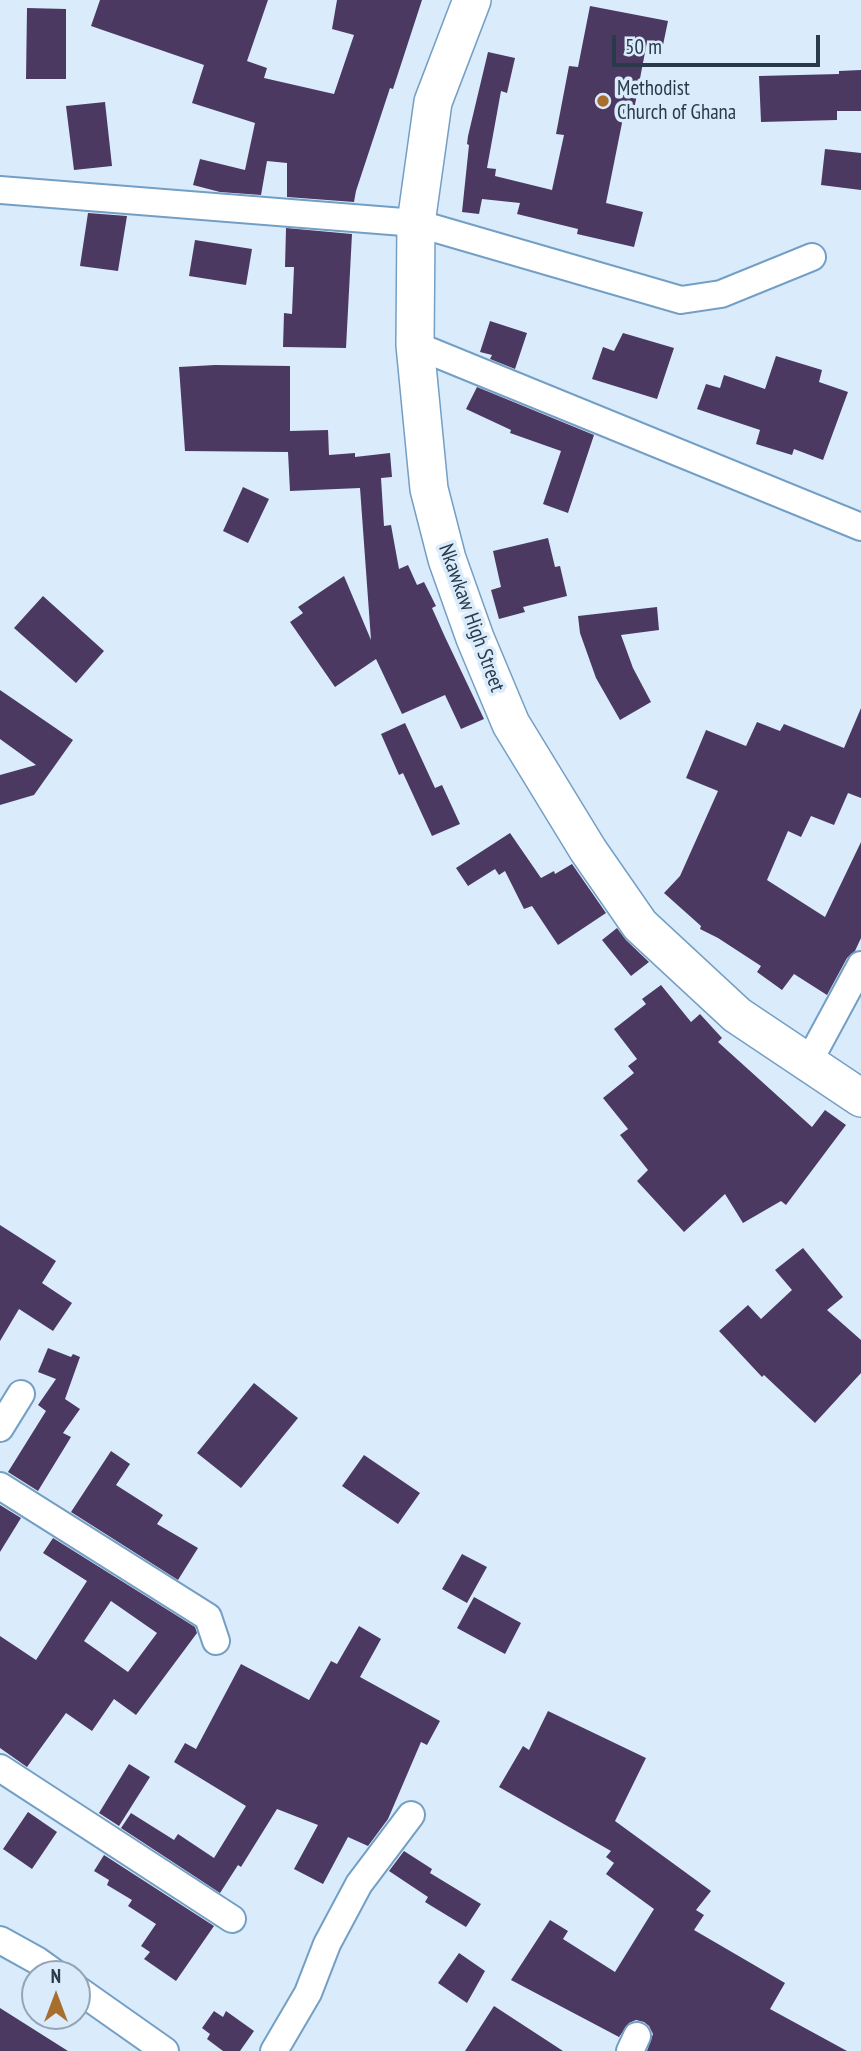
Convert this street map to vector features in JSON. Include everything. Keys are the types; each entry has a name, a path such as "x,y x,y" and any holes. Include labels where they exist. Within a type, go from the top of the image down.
{"main road":[{"name":"Nkawkaw High Street","path":"472,0 433,102 416,223 415,345 429,489 447,559 475,638 511,724 588,850 640,925 737,1014 861,1098"}],"street":[{"path":"0,190 416,223 681,300 721,294 812,257"},
{"path":"415,345 861,527"},
{"path":"808,1063 861,965"},
{"path":"0,1427 21,1394"},
{"path":"0,1486 208,1617 216,1641"},
{"path":"0,1768 232,1919"},
{"path":"274,2051 307,1993 327,1944 359,1884 411,1815"},
{"path":"0,1940 36,1960"},
{"path":"91,1999 165,2051"}],"building":[{"path":"100,0 268,0 247,61 267,68 264,78 334,94 354,35 332,29 337,0 422,0 393,89 390,88 354,202 287,197 287,163 267,161 261,195 220,192 193,185 200,159 245,170 255,123 192,103 204,65 91,26"},
{"path":"590,6 668,21 663,45 647,42 633,115 624,113 606,203 643,212 634,247 577,234 578,229 517,214 520,203 482,199 479,214 462,212 468,136 488,52 515,58 507,93 501,91 487,168 496,169 495,176 552,190 564,135 556,134 569,66 578,67"},
{"path":"27,8 66,9 66,79 26,79"},
{"path":"861,70 861,111 837,111 837,120 761,122 759,76 839,74 839,71"},
{"path":"105,102 112,166 74,170 66,106"},
{"path":"825,149 861,153 861,190 821,185"},
{"path":"88,213 127,216 118,271 80,266"},
{"path":"286,228 352,234 346,348 283,347 284,313 292,314 294,267 285,267"},
{"path":"195,240 252,249 246,285 189,276"},
{"path":"490,321 527,333 515,369 490,359 492,355 480,352"},
{"path":"623,333 674,348 657,399 592,379 603,347 614,351"},
{"path":"776,356 822,370 819,382 848,392 823,460 794,449 792,455 756,444 760,430 697,409 706,384 720,388 724,375 765,389"},
{"path":"290,366 290,431 328,430 329,455 355,453 355,457 390,453 392,477 381,478 384,526 391,525 399,569 408,565 417,585 424,582 436,606 432,608 484,719 461,729 445,695 402,714 376,659 335,687 290,622 303,613 298,607 344,576 371,640 360,488 290,491 288,452 185,451 179,367"},
{"path":"477,387 594,435 568,513 543,504 561,451 510,433 511,430 466,409"},
{"path":"243,487 269,499 248,543 223,531"},
{"path":"548,538 555,567 560,566 567,596 523,607 525,612 499,619 491,590 501,587 493,551"},
{"path":"43,596 104,651 76,683 14,628"},
{"path":"657,607 659,630 621,635 633,668 651,702 620,720 596,678 580,633 578,616"},
{"path":"0,690 73,740 34,795 0,805 0,775 36,765 0,739"},
{"path":"861,708 861,798 848,793 834,825 811,816 801,837 788,831 767,880 825,917 861,842 861,938 827,995 794,974 782,990 757,972 761,966 700,929 701,926 664,893 680,876 718,791 686,778 706,730 746,746 757,722 780,731 784,724 844,748"},
{"path":"405,723 435,788 442,785 460,824 432,836 403,773 399,775 381,734"},
{"path":"510,833 541,878 554,871 555,874 572,864 606,913 558,945 532,906 524,909 505,871 499,875 495,869 468,886 456,868"},
{"path":"617,928 649,962 631,976 602,940"},
{"path":"661,985 691,1022 700,1014 722,1038 718,1042 812,1127 825,1110 846,1125 786,1205 781,1201 743,1223 725,1194 684,1232 637,1181 648,1170 620,1135 628,1129 603,1098 634,1073 628,1066 637,1059 614,1029 646,1004 642,999"},
{"path":"0,1225 56,1261 42,1283 72,1303 53,1331 19,1309 0,1341"},
{"path":"803,1248 843,1297 827,1310 861,1340 861,1373 815,1423 764,1375 762,1377 719,1331 748,1305 761,1319 792,1290 775,1270"},
{"path":"48,1348 71,1357 73,1354 80,1357 65,1399 80,1409 63,1433 71,1437 38,1491 8,1472 46,1411 38,1405 56,1379 38,1372"},
{"path":"254,1383 298,1418 241,1488 197,1453"},
{"path":"111,1451 130,1464 116,1485 163,1515 157,1524 198,1548 178,1580 71,1512"},
{"path":"364,1455 420,1493 398,1524 342,1486"},
{"path":"0,1505 21,1518 0,1552"},
{"path":"53,1538 195,1627 197,1633 136,1715 114,1699 92,1731 66,1713 27,1767 0,1748 0,1636 36,1660 87,1581 43,1553","holes":["111,1601 157,1633 128,1672 84,1641"]},
{"path":"462,1554 487,1567 467,1603 442,1589"},
{"path":"474,1597 521,1623 505,1654 457,1628"},
{"path":"359,1626 381,1639 360,1677 440,1721 427,1745 421,1742 388,1819 368,1846 348,1837 323,1884 294,1869 318,1825 277,1809 241,1867 238,1865 220,1893 121,1828 131,1813 174,1840 178,1834 214,1858 246,1806 174,1762 185,1743 196,1749 241,1664 309,1700 331,1661 337,1664"},
{"path":"548,1711 646,1758 615,1821 711,1891 696,1910 704,1915 694,1930 785,1983 770,2009 847,2051 647,2051 653,2034 644,2022 636,2020 629,2023 619,2037 511,1980 550,1920 568,1931 563,1939 615,1972 654,1909 606,1874 614,1863 606,1857 611,1851 499,1787 523,1746 529,1750"},
{"path":"129,1764 150,1777 119,1826 99,1813"},
{"path":"28,1812 57,1832 32,1869 3,1849"},
{"path":"404,1851 432,1869 430,1873 481,1904 466,1927 425,1902 428,1897 389,1871"},
{"path":"104,1855 214,1926 176,1981 144,1959 150,1952 141,1946 156,1924 128,1906 132,1900 107,1885 109,1880 94,1871"},
{"path":"459,1953 485,1971 467,2003 438,1983"},
{"path":"494,2006 563,2051 465,2051"},
{"path":"0,2008 21,2021 21,2030 35,2030 68,2051 0,2051"},
{"path":"214,2011 223,2017 226,2011 254,2031 240,2051 223,2051 207,2039 210,2034 202,2028"}],"place":[{"name":"Methodist Church of Ghana","path":"603,101"}]}
